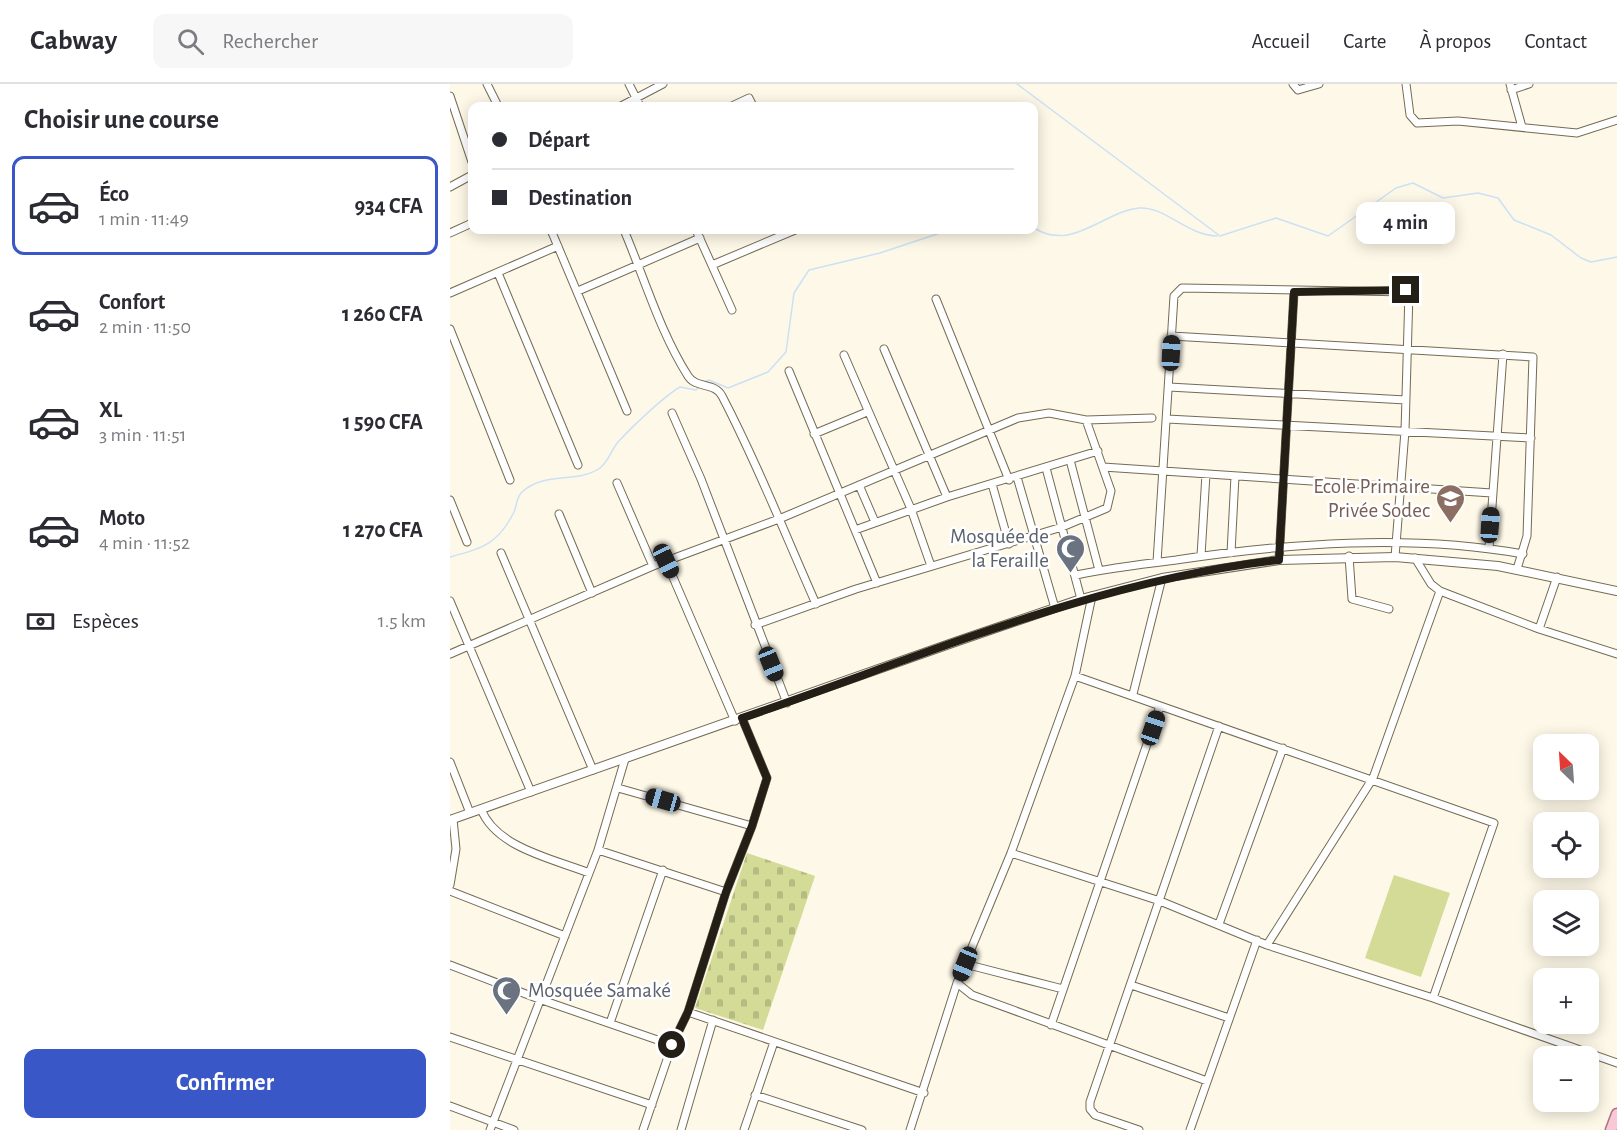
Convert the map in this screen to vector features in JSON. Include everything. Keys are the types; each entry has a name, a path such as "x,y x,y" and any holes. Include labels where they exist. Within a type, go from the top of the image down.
{"main road":[{"path":"1611,1130 1617,1114"}],"street":[{"path":"487,84 496,102"},
{"path":"630,84 638,102"},
{"path":"639,102 663,84"},
{"path":"1293,84 1299,90 1319,84"},
{"path":"1406,84 1410,115 1417,123 1458,121 1577,133 1617,120"},
{"path":"1522,127 1510,87 1529,84"},
{"path":"450,96 468,150"},
{"path":"450,188 468,177"},
{"path":"450,233 468,226"},
{"path":"553,234 627,411"},
{"path":"626,234 674,350 689,379 698,385 719,392 816,604"},
{"path":"698,234 732,310"},
{"path":"712,265 786,234"},
{"path":"578,291 700,238"},
{"path":"450,293 558,246"},
{"path":"498,273 578,465"},
{"path":"1157,562 1174,296 1182,288 1294,292 1406,290 1410,296 1409,348 1395,557"},
{"path":"1279,560 1294,292"},
{"path":"936,299 1009,480"},
{"path":"450,329 510,480"},
{"path":"1172,336 1530,356 1535,361 1527,536 1517,569"},
{"path":"885,349 946,497"},
{"path":"1489,548 1503,354"},
{"path":"843,355 895,470 931,566"},
{"path":"789,370 877,583"},
{"path":"1169,387 1406,400"},
{"path":"814,434 867,412"},
{"path":"672,413 701,479 755,625 787,703"},
{"path":"450,654 652,566 779,519 1018,418 1049,413 1086,420 1152,418"},
{"path":"1167,419 1531,438"},
{"path":"755,625 877,583 1035,536 1107,508 1111,491 1086,420"},
{"path":"855,530 946,497 1009,480 1098,451"},
{"path":"1070,460 1099,570"},
{"path":"1103,467 1492,494"},
{"path":"1046,468 1081,599"},
{"path":"1201,556 1206,474"},
{"path":"1231,553 1235,476"},
{"path":"1017,477 1055,608"},
{"path":"617,483 652,566"},
{"path":"992,484 1009,544"},
{"path":"859,485 876,522"},
{"path":"450,500 467,542"},
{"path":"559,514 591,593"},
{"path":"1076,576 1099,570 1279,547 1395,544 1489,548 1523,555"},
{"path":"501,553 594,770"},
{"path":"1349,556 1352,599 1389,609"},
{"path":"450,885 456,849 452,820 1081,599 1162,578 1279,560 1349,556 1395,557 1517,569 1617,591"},
{"path":"1415,558 1424,574 1440,591 1539,629 1617,654"},
{"path":"643,1130 672,1045 688,1012 726,892 752,826 767,778 666,561"},
{"path":"1133,694 1162,578"},
{"path":"1539,629 1557,578"},
{"path":"1267,945 1373,778 1440,591"},
{"path":"910,1130 924,1093 957,983 1011,853 1075,676 1092,596"},
{"path":"450,601 531,792"},
{"path":"1075,676 1373,778 1494,823 1433,998"},
{"path":"1051,1025 1160,706"},
{"path":"1139,1130 1095,1114 1090,1109 1108,1046 1161,901 1220,726"},
{"path":"1219,924 1284,748"},
{"path":"491,1126 590,873 618,788 625,759"},
{"path":"450,762 470,813"},
{"path":"618,788 752,826"},
{"path":"481,809 490,825 508,839 590,873"},
{"path":"598,850 726,892"},
{"path":"1011,853 1099,884 1161,901 1267,945 1433,998 1617,1063"},
{"path":"610,1023 663,870"},
{"path":"450,891 565,936"},
{"path":"1190,1130 1257,940"},
{"path":"965,964 1063,989"},
{"path":"450,965 539,999 672,1045"},
{"path":"957,983 972,995 1207,1081"},
{"path":"1131,985 1229,1018"},
{"path":"688,1012 924,1093"},
{"path":"681,1130 713,1020"},
{"path":"450,1037 652,1105"},
{"path":"744,1130 774,1042"},
{"path":"755,1095 862,1130"},
{"path":"450,1106 491,1126 514,1130"}],"green space":[{"path":"747,853 815,876 763,1030 695,1008"},
{"path":"1394,875 1450,893 1421,977 1365,958"}],"waterway":[{"path":"1017,84 1220,236 1276,218 1328,236 1396,188 1413,183 1443,198 1478,193 1498,198 1514,220 1551,235 1581,258 1591,262 1617,257"},
{"path":"1038,230 1062,236 1075,233 1125,211 1139,208 1158,211 1195,231 1217,236"},
{"path":"704,382 709,380 728,388 768,372 786,352 794,293 809,270 880,253 937,234"},
{"path":"450,557 472,551 495,538 508,523 522,492 540,482 581,476 600,468 618,442 665,398 680,387 696,390 698,388"}],"place":[{"name":"Ecole Primaire Privée Sodec","path":"1451,524"},
{"name":"Mosquée de la Feraille","path":"1070,574"},
{"name":"Mosquée Samaké","path":"507,1016"}],"route":[{"path":"672,1045 688,1012 726,892 752,826 767,778 742,718 1081,599 1162,578 1279,560 1294,292 1406,290"}]}
